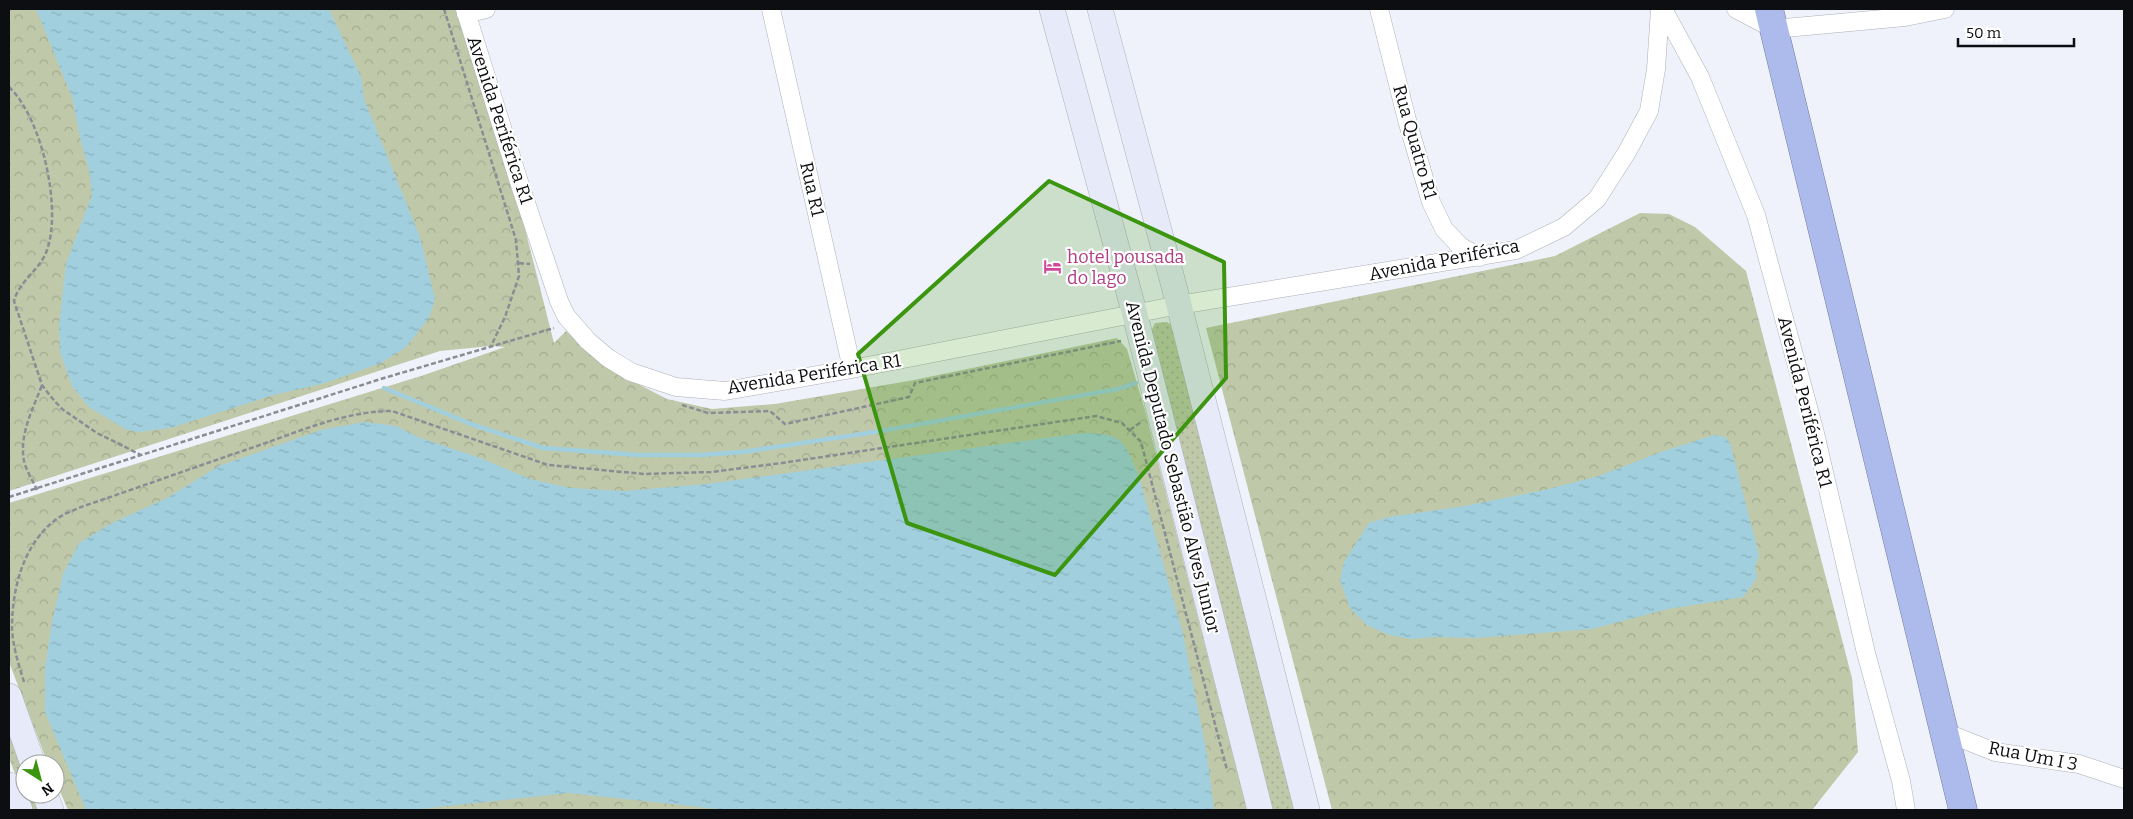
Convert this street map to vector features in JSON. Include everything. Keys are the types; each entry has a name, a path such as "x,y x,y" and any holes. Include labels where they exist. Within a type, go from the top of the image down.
{"highway":[{"path":"1771,19 1942,731 1963,810"}],"street":[{"path":"465,11 486,9"},
{"name":"Rua R1","path":"771,9 852,370"},
{"name":"Avenida Deputado Sebastião Alves Junior","path":"1052,9 1135,315 1260,810"},
{"path":"1100,9 1179,305 1307,810"},
{"name":"Rua Quatro R1","path":"1379,9 1407,120 1431,202 1444,229 1461,247 1480,257"},
{"name":"Avenida Periférica R1","path":"1661,9 1700,77 1756,216 1814,429 1866,653 1901,781 1906,810"},
{"name":"Avenida Periférica","path":"1135,315 1179,305 1516,250 1564,227 1597,199 1627,152 1649,110 1656,69 1661,9"},
{"path":"1736,9 1771,19 1906,17 1945,9"},
{"name":"Avenida Periférica R1","path":"465,11 559,301 566,316 588,341 608,358 631,372 676,387 725,391 852,370 1135,315"},
{"path":"16,689 31,754"},
{"name":"Rua Um I 3","path":"1942,731 1995,752 2079,764 2124,779"},
{"path":"9,785 20,810"}],"path":[{"path":"444,9 516,240 519,276 505,316 491,346"},
{"path":"9,87 28,114 48,169 52,227 47,251 30,276 16,292 14,301 42,385 52,398 69,414 97,434 142,456"},
{"path":"9,497 37,490 491,346 554,328 566,316"},
{"path":"37,490 24,462 23,442 27,424 42,385"},
{"path":"16,689 12,630 17,580 26,558 38,537 54,520 81,507 299,432 356,415 377,411 392,411 548,465 644,474 711,472 782,463 1096,416 1122,422 1141,442 1230,777"}],"highlighted area":[{"path":"1049,181 1224,262 1226,378 1055,575 907,523 858,354"}],"green space":[{"path":"9,9 457,9 519,205 554,343 566,331 611,370 667,399 712,409 775,404 914,380 1117,338 1127,349 1145,410 1247,810 68,810 65,803 65,754 44,754 9,662 9,503 421,376 505,347 491,346 440,351 9,491"},
{"path":"1640,213 1669,214 1695,227 1746,271 1852,678 1858,752 1812,810 1332,810 1206,328 1555,256"},
{"path":"1167,322 1172,325 1294,810 1270,810 1151,331 1155,323"},
{"path":"9,720 21,754 15,754 15,774 9,758"},
{"path":"27,804 40,804 43,810 29,810"}],"water":[{"path":"36,9 329,9 361,77 364,99 420,237 435,299 429,318 405,348 381,363 325,383 274,395 170,428 139,432 127,430 89,407 72,386 60,352 59,326 66,264 92,195 89,170 72,97"},
{"path":"364,422 396,426 418,437 480,458 530,479 570,488 625,491 706,484 1083,433 1114,437 1124,445 1138,474 1183,634 1207,754 1214,810 728,810 569,793 410,810 86,810 65,760 65,754 63,754 45,712 45,668 52,622 63,574 79,543 112,523 165,499 219,466 321,430"},
{"path":"1714,435 1725,437 1730,443 1759,555 1755,568 1757,578 1743,597 1668,609 1592,629 1476,638 1434,637 1412,639 1389,635 1367,625 1350,608 1340,580 1344,562 1369,523 1389,517 1465,506 1544,490 1599,476 1661,452"}],"waterway":[{"path":"384,388 471,424 543,448 638,455 700,455 742,452 875,432 1118,389 1136,383"}],"place":[{"name":"hotel pousada do lago","path":"1053,267"}]}
